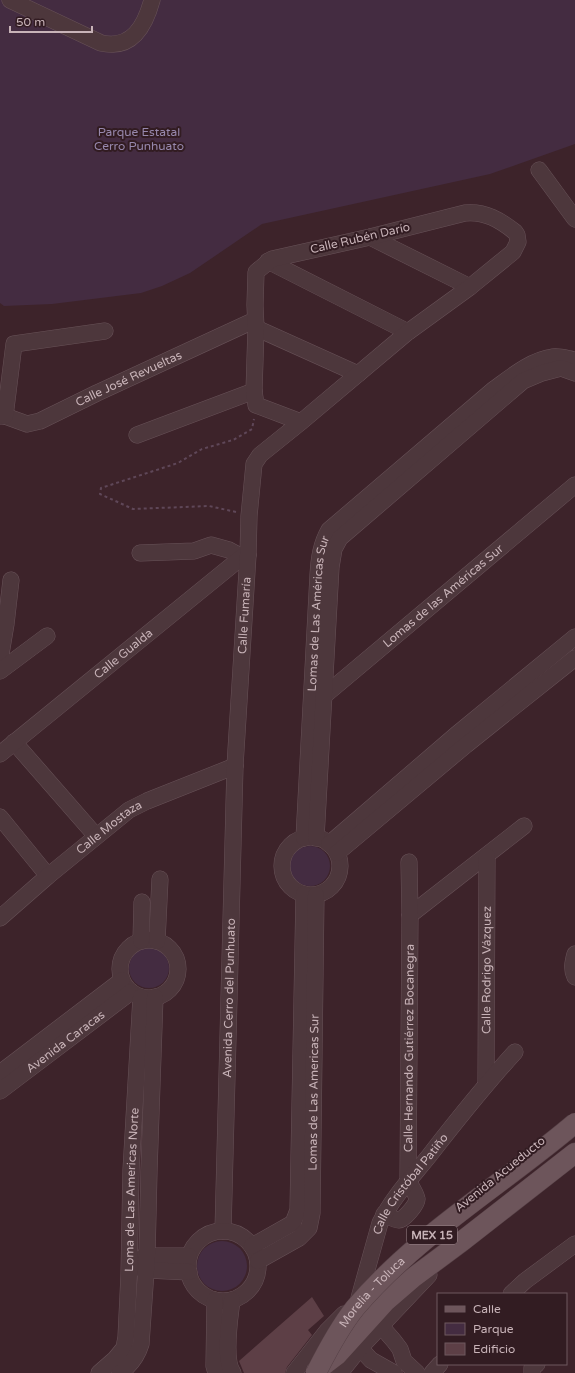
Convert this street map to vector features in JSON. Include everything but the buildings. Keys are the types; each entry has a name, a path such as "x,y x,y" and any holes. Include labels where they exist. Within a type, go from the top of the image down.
{"main road":[{"name":"Morelia - Toluca","path":"315,1373 331,1344 354,1309 407,1254 575,1123"},
{"name":"Morelia - Toluca","path":"315,1373 337,1355 386,1302 414,1277 462,1242 575,1153"}],"street":[{"path":"10,0 101,43 110,45 126,42 139,31 144,23 152,0"},
{"path":"538,170 575,219"},
{"name":"Calle Rubén Darío","path":"268,261 310,249 370,237 444,217 474,212 483,213 494,218 512,230 517,235 518,242 513,252 470,287"},
{"path":"137,435 255,398 302,422 408,332 470,287 370,237"},
{"path":"255,398 256,272 268,261 408,332"},
{"path":"256,324 358,374"},
{"name":"Calle José Revueltas","path":"3,416 26,424 40,421 104,389 256,324"},
{"path":"3,416 14,344 105,331"},
{"name":"Lomas de Las Américas Sur","path":"321,843 325,696 331,567 334,549 340,538 431,452 493,390 535,362 554,356 575,360"},
{"name":"Lomas de Las Américas Sur","path":"321,843 311,705 319,556 323,540 329,530 523,381 542,372 561,368 575,373"},
{"name":"Calle Fumaría","path":"235,766 245,556 254,464 260,454 302,422"},
{"name":"Lomas de las Américas Sur","path":"311,705 325,696 575,485"},
{"path":"140,553 194,551 212,545 245,556"},
{"name":"Calle Gualda","path":"0,754 245,556"},
{"path":"0,658 3,624 11,580"},
{"path":"0,671 47,636"},
{"path":"461,740 575,637"},
{"path":"321,843 339,862 337,879 332,886 324,892 310,895 296,891 289,886 285,879 282,870 282,862 285,854 296,841 321,843 575,658"},
{"path":"14,742 96,836"},
{"name":"Calle Mostaza","path":"1,916 129,810 147,801 235,766"},
{"name":"Avenida Cerro del Punhuato","path":"223,1231 235,766"},
{"path":"0,817 48,876"},
{"path":"410,916 524,826"},
{"name":"Calle Rodrigo Vázquez","path":"486,1084 487,856"},
{"name":"Calle Hernando Gutiérrez Bocanegra","path":"408,1181 409,862"},
{"path":"157,941 160,879"},
{"name":"Lomas de Las Americas Sur","path":"258,1261 299,1238 309,1228 312,1213 308,1052 310,895"},
{"path":"141,941 142,902"},
{"path":"141,941 157,941 166,946 172,952 178,970 175,980 170,988 163,994 137,991 120,972 120,964 123,956 130,947 141,941"},
{"path":"575,954 572,963 575,977"},
{"name":"Avenida Caracas","path":"0,1073 137,991"},
{"name":"Avenida Caracas","path":"0,1091 137,991"},
{"name":"Loma de Las Americas Norte","path":"120,1373 130,1365 138,1355 141,1344 140,1266 132,1256 130,1246 137,991"},
{"name":"Loma de Las Americas Norte","path":"100,1373 124,1348 140,1266 149,1171 137,991"},
{"name":"Lomas de Las Americas Sur","path":"252,1246 293,1223 298,1210 308,1052"},
{"name":"Calle Cristóbal Patiño","path":"359,1298 380,1223 384,1214 408,1181 486,1084 515,1052"},
{"name":"Avenida Acueducto","path":"294,1373 327,1331 380,1276 420,1239 494,1176 575,1115"},
{"path":"131,1170 149,1171"},
{"path":"223,1231 234,1233 244,1238 252,1246 258,1261 258,1272 255,1281 249,1290 232,1300 223,1301 205,1296 197,1290 192,1282 189,1264 194,1246 202,1238 212,1233 223,1231"},
{"path":"340,1373 360,1348 404,1300 462,1242"},
{"path":"512,1293 525,1281 575,1244"},
{"path":"140,1266 189,1264"},
{"path":"215,1300 214,1366 216,1373"},
{"path":"232,1300 228,1352 231,1370 233,1373"},
{"path":"381,1326 400,1349 404,1361 417,1373"},
{"path":"360,1348 371,1360 394,1373 404,1361"},
{"path":"432,1373 439,1365"}],"path":[{"path":"249,516 209,506 133,510 100,494 101,488 178,463 202,449 233,440 252,429 255,398"}],"green space":[{"name":"Parque Estatal Cerro Punhuato","path":"0,0 575,0 575,144 490,174 262,224 190,273 162,286 141,293 52,304 4,306 0,303"},
{"path":"310,846 324,852 330,866 324,880 310,886 296,880 290,866 296,852"},
{"path":"149,948 163,954 169,968 163,982 149,988 135,982 129,968 135,954"},
{"path":"222,1241 231,1243 242,1252 247,1266 245,1275 236,1286 222,1291 213,1289 202,1280 197,1266 199,1257 208,1246"}]}
